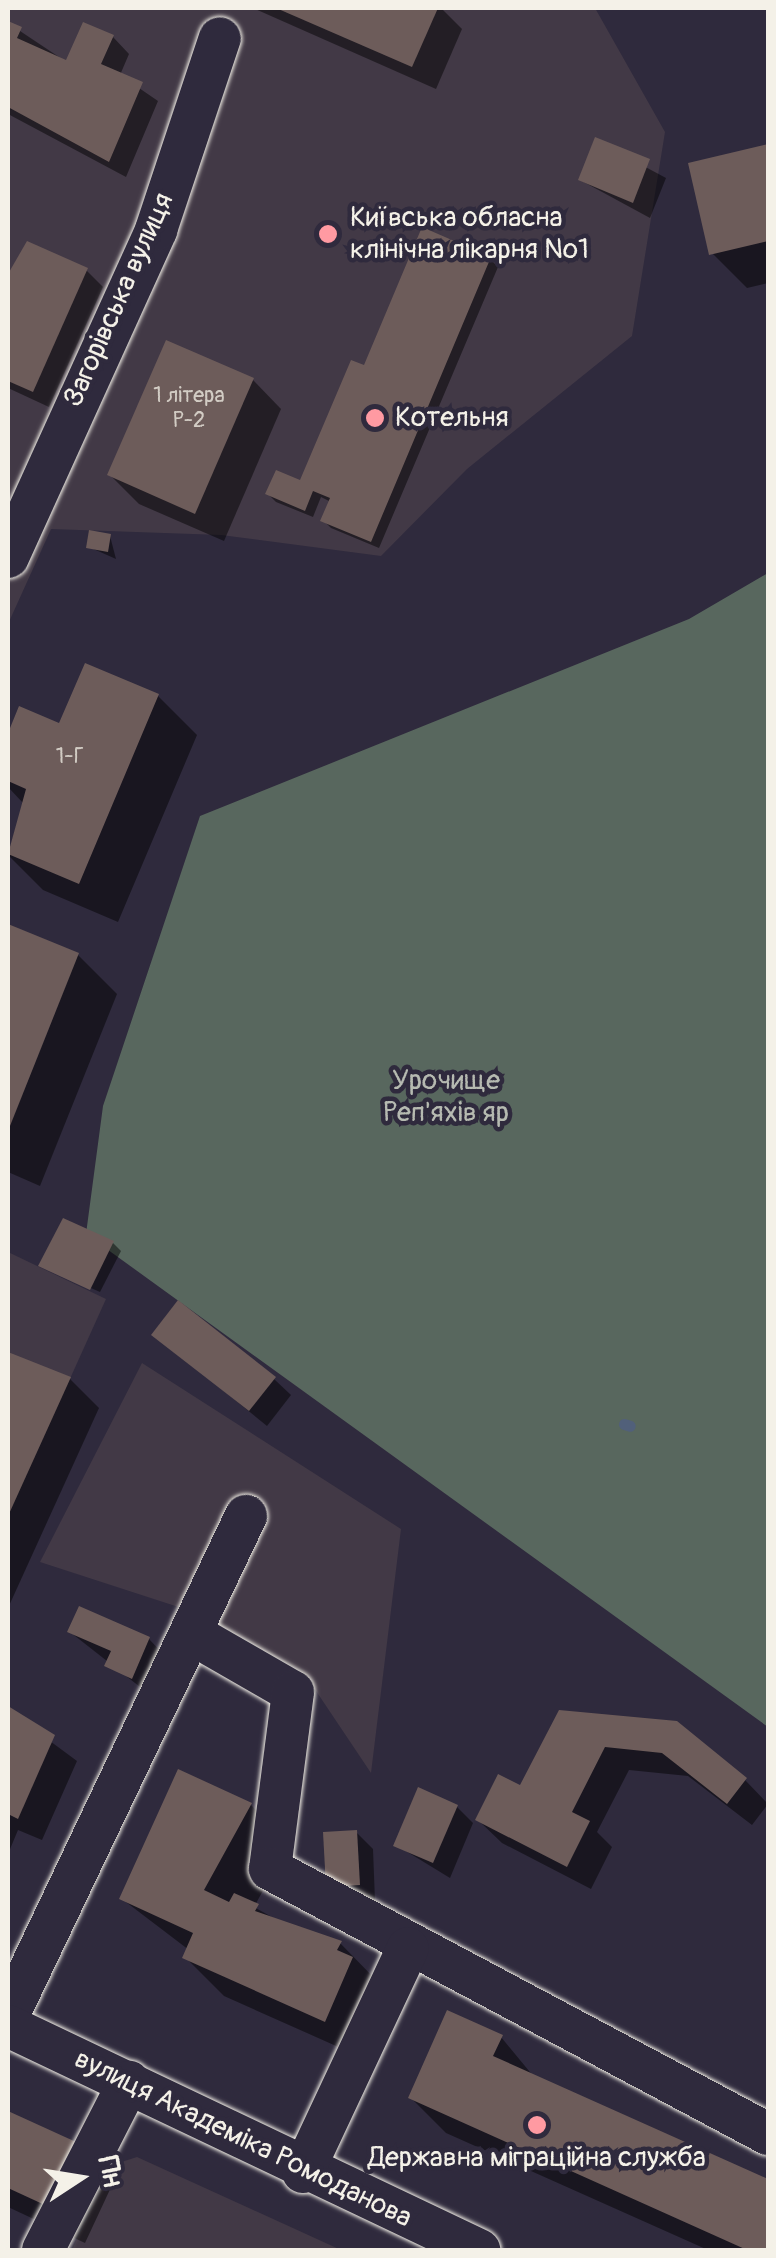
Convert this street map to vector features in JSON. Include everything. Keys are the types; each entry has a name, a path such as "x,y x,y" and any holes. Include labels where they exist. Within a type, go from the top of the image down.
{"street":[{"name":"Загорівська вулиця","path":"8,556 156,230 220,38"},
{"path":"8,2016 246,1516"},
{"path":"192,1634 293,1692 270,1868 408,1948 768,2134"},
{"path":"303,2172 408,1948"},
{"name":"вулиця Академіка Ромоданова","path":"8,2026 129,2082 303,2172 479,2250"},
{"path":"43,2250 129,2082"}],"shaded area":[{"name":"Київська обласна клінічна лікарня №1","path":"8,8 595,8 665,132 632,336 467,469 381,556 221,535 51,529 8,624"},
{"path":"8,1252 106,1299 8,1516"},
{"path":"142,1363 401,1529 371,1773 304,1673 200,1614 40,1562"},
{"path":"137,2157 341,2250 72,2250 112,2165"}],"green space":[{"name":"Урочище Реп'яхів яр","path":"768,573 768,1727 86,1234 103,1106 200,816 689,619"}],"building":[{"path":"276,8 438,8 412,67"},
{"path":"8,21 22,27 17,38 66,60 83,22 114,35 101,64 143,82 109,162 8,107"},
{"path":"595,137 650,159 633,203 578,180"},
{"path":"768,144 768,241 709,255 688,163"},
{"name":"Котельня","path":"422,227 491,257 371,542 320,521 330,498 313,491 305,511 265,494 276,470 300,480 351,360 364,365"},
{"path":"27,241 88,268 33,392 8,381 8,274"},
{"path":"166,340 254,378 195,514 107,475"},
{"path":"89,530 111,534 108,552 86,548"},
{"path":"85,663 159,694 79,884 8,854 26,789 8,781 8,733 19,706 59,723"},
{"path":"8,924 79,953 8,1131"},
{"path":"63,1218 114,1241 90,1290 38,1266"},
{"path":"178,1300 276,1377 249,1411 151,1335"},
{"path":"8,1352 71,1377 8,1516"},
{"path":"79,1606 150,1637 132,1679 104,1666 111,1651 67,1632"},
{"path":"8,1706 55,1735 18,1819 8,1814"},
{"path":"559,1710 677,1721 747,1778 727,1804 662,1753 605,1747 572,1812 590,1821 567,1867 475,1820 498,1774 520,1785"},
{"path":"178,1769 252,1803 204,1890 229,1902 234,1893 259,1904 255,1911 342,1941 337,1950 353,1957 325,2022 182,1958 193,1933 119,1899"},
{"path":"418,1787 458,1805 433,1863 393,1846"},
{"path":"357,1830 360,1885 326,1887 323,1832"},
{"path":"447,2010 503,2035 493,2056 768,2179 768,2250 747,2250 408,2098"},
{"path":"8,2111 76,2142 47,2206 8,2188"}],"waterway":[{"path":"624,1424 630,1426"}],"place":[{"name":"Київська обласна клінічна лікарня №1","path":"328,234"},
{"name":"Котельня","path":"375,418"},
{"name":"Державна міграційна служба","path":"537,2125"}]}
